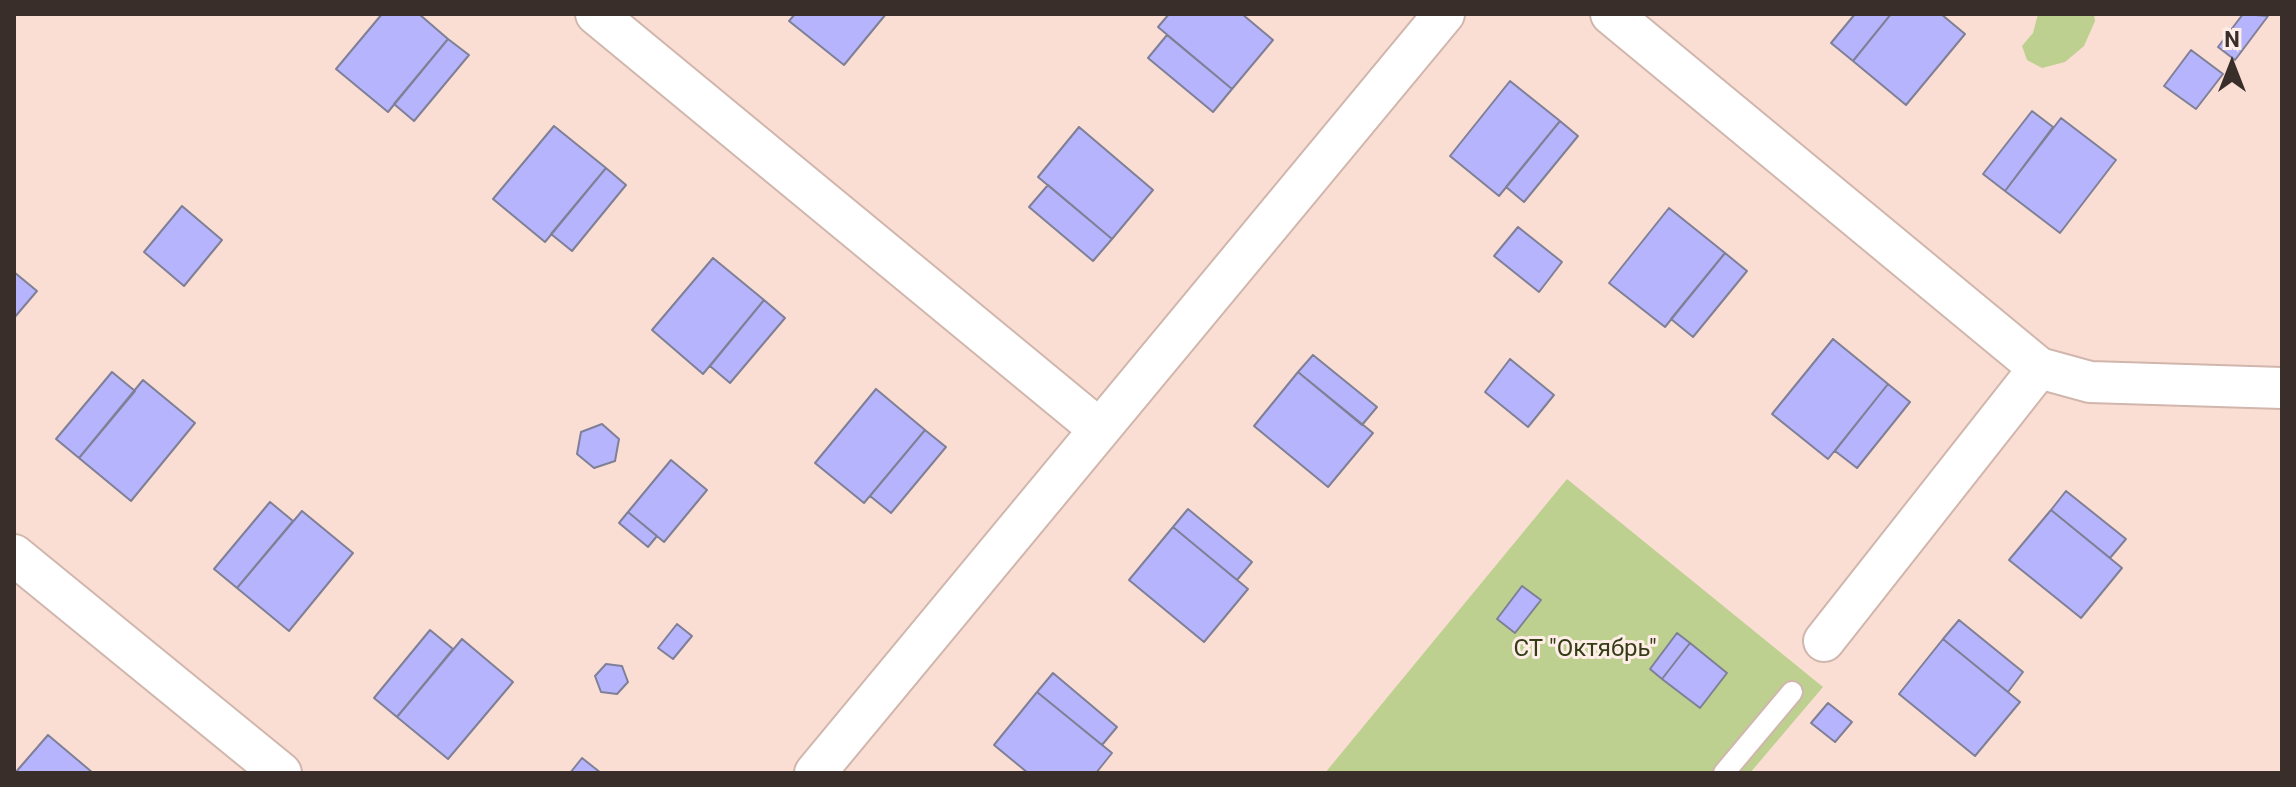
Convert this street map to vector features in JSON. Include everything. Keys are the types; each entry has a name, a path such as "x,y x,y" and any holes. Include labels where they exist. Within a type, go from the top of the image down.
{"street":[{"path":"596,14 1099,429"},
{"path":"815,773 1444,14"},
{"path":"1611,14 2039,368 2090,382 2282,388"},
{"path":"1824,641 2039,368"},
{"path":"14,555 281,773"}],"lane":[{"path":"1724,773 1792,692"}],"green space":[{"path":"2038,14 2094,14 2095,21 2084,46 2065,62 2042,68 2027,60 2022,46 2033,33"},
{"name":"СТ \"Октябрь\"","path":"1567,479 1823,687 1750,773 1325,773"}],"building":[{"path":"382,14 419,14 448,39 388,112 336,69"},
{"path":"795,14 886,14 844,65 789,21"},
{"path":"1169,14 1242,14 1273,40 1232,89 1158,27"},
{"path":"1855,14 1891,14 1853,61 1831,43"},
{"path":"1891,14 1941,14 1965,34 1906,105 1853,61"},
{"path":"2243,14 2268,16 2235,60 2218,47"},
{"path":"1167,35 1232,89 1213,112 1148,58"},
{"path":"448,39 469,55 414,121 394,104"},
{"path":"2191,50 2223,74 2196,109 2164,86"},
{"path":"1510,81 1560,121 1499,196 1450,156"},
{"path":"2032,111 2053,127 2005,191 1983,174"},
{"path":"2061,118 2116,160 2060,233 2005,191"},
{"path":"1560,121 1578,136 1524,202 1506,187"},
{"path":"554,126 606,168 545,242 493,199"},
{"path":"1079,127 1153,190 1112,239 1038,177"},
{"path":"606,168 626,185 572,251 551,234"},
{"path":"1048,185 1112,239 1093,261 1029,207"},
{"path":"182,206 222,240 184,286 144,252"},
{"path":"1669,208 1725,253 1665,327 1609,283"},
{"path":"1518,227 1562,262 1539,292 1494,256"},
{"path":"1725,253 1747,271 1693,337 1671,319"},
{"path":"713,258 764,300 703,374 652,330"},
{"path":"14,272 37,291 14,318"},
{"path":"764,300 785,318 730,383 710,366"},
{"path":"1833,339 1888,384 1828,459 1772,414"},
{"path":"1313,355 1377,407 1362,425 1298,372"},
{"path":"1510,359 1554,395 1528,427 1485,392"},
{"path":"112,372 135,391 79,458 56,439"},
{"path":"1298,372 1373,433 1328,487 1254,426"},
{"path":"143,380 195,423 131,501 79,458"},
{"path":"1888,384 1910,402 1857,468 1835,451"},
{"path":"876,389 925,430 864,503 815,463"},
{"path":"602,424 619,439 615,461 594,468 577,454 581,432"},
{"path":"925,430 946,447 891,513 870,496"},
{"path":"671,460 707,490 664,542 628,512"},
{"path":"2066,491 2126,539 2110,558 2051,510"},
{"path":"270,502 293,521 237,588 214,569"},
{"path":"1188,509 1252,562 1237,580 1173,527"},
{"path":"2051,510 2122,568 2081,618 2009,560"},
{"path":"302,511 353,553 289,631 237,588"},
{"path":"628,512 657,536 648,547 619,523"},
{"path":"1173,527 1248,589 1204,642 1129,580"},
{"path":"1522,586 1541,600 1515,633 1497,619"},
{"path":"1959,620 2023,672 2008,692 1943,639"},
{"path":"677,624 692,636 673,659 658,648"},
{"path":"430,630 453,649 397,717 374,698"},
{"path":"1677,633 1690,643 1662,679 1650,669"},
{"path":"462,639 513,682 448,759 397,717"},
{"path":"1943,639 2020,702 1975,756 1899,694"},
{"path":"1690,643 1727,673 1700,708 1662,679"},
{"path":"606,664 622,666 628,682 617,694 601,692 595,676"},
{"path":"1053,673 1117,727 1102,745 1037,692"},
{"path":"1037,692 1112,753 1096,773 1028,773 994,745"},
{"path":"1828,703 1852,722 1835,742 1811,723"},
{"path":"48,735 93,773 15,773"},
{"path":"582,758 601,773 570,773"}]}
